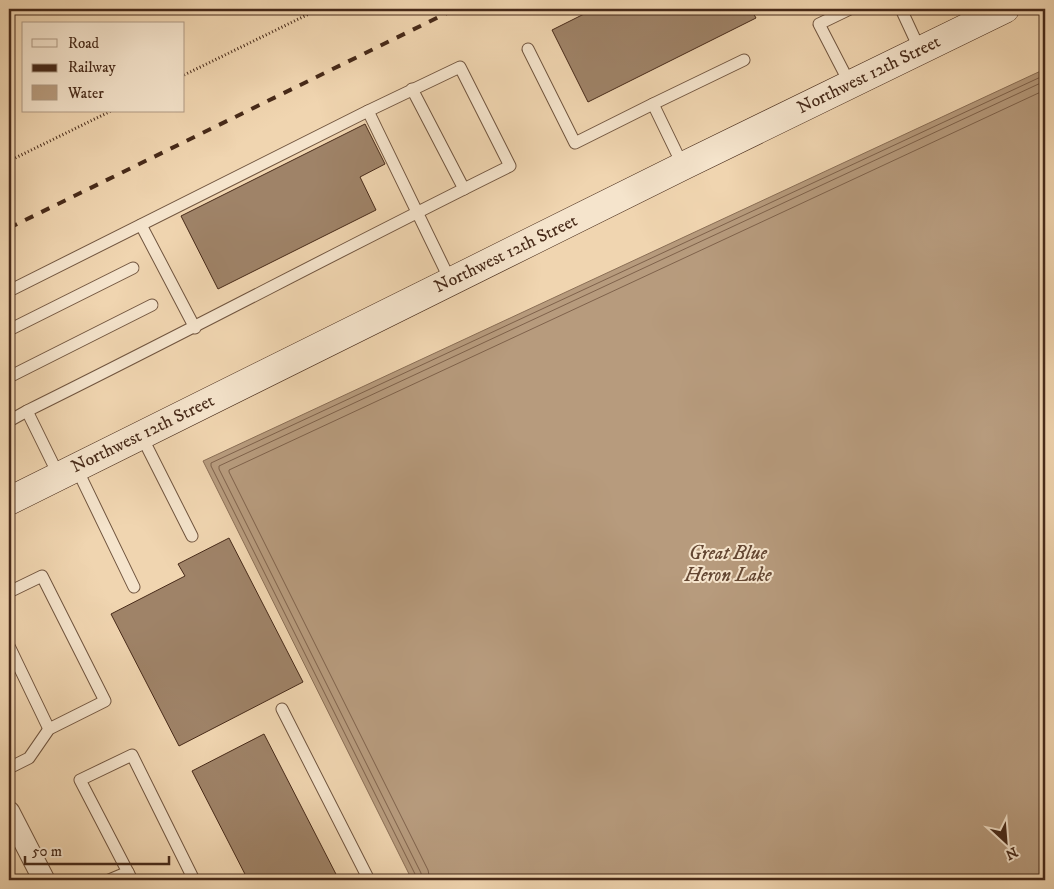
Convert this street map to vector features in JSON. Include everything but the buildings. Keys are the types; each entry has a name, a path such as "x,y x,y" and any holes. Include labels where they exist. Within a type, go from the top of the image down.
{"main road":[{"name":"Northwest 12th Street","path":"9,501 1005,9"}],"street":[{"path":"9,812 44,880"}],"lane":[{"path":"850,9 819,24 850,84"},
{"path":"901,9 920,50"},
{"path":"528,49 575,143 744,60"},
{"path":"9,291 460,66 510,166 9,421"},
{"path":"412,89 464,189"},
{"path":"653,104 684,166"},
{"path":"368,111 451,282"},
{"path":"141,225 195,328"},
{"path":"9,330 133,268"},
{"path":"9,377 152,305"},
{"path":"27,411 67,471 134,587"},
{"path":"141,435 192,536"},
{"path":"9,592 42,576 104,701 49,729 29,758 9,768"},
{"path":"9,646 49,729"},
{"path":"282,709 369,880"},
{"path":"109,880 130,876 80,780 132,755 194,880"}],"path":[{"path":"185,75 319,9"},
{"path":"9,162 109,112"}],"water":[{"name":"Great Blue Heron Lake","path":"1045,69 1045,880 412,880 203,461"}],"railway":[{"path":"9,228 455,9"}]}
